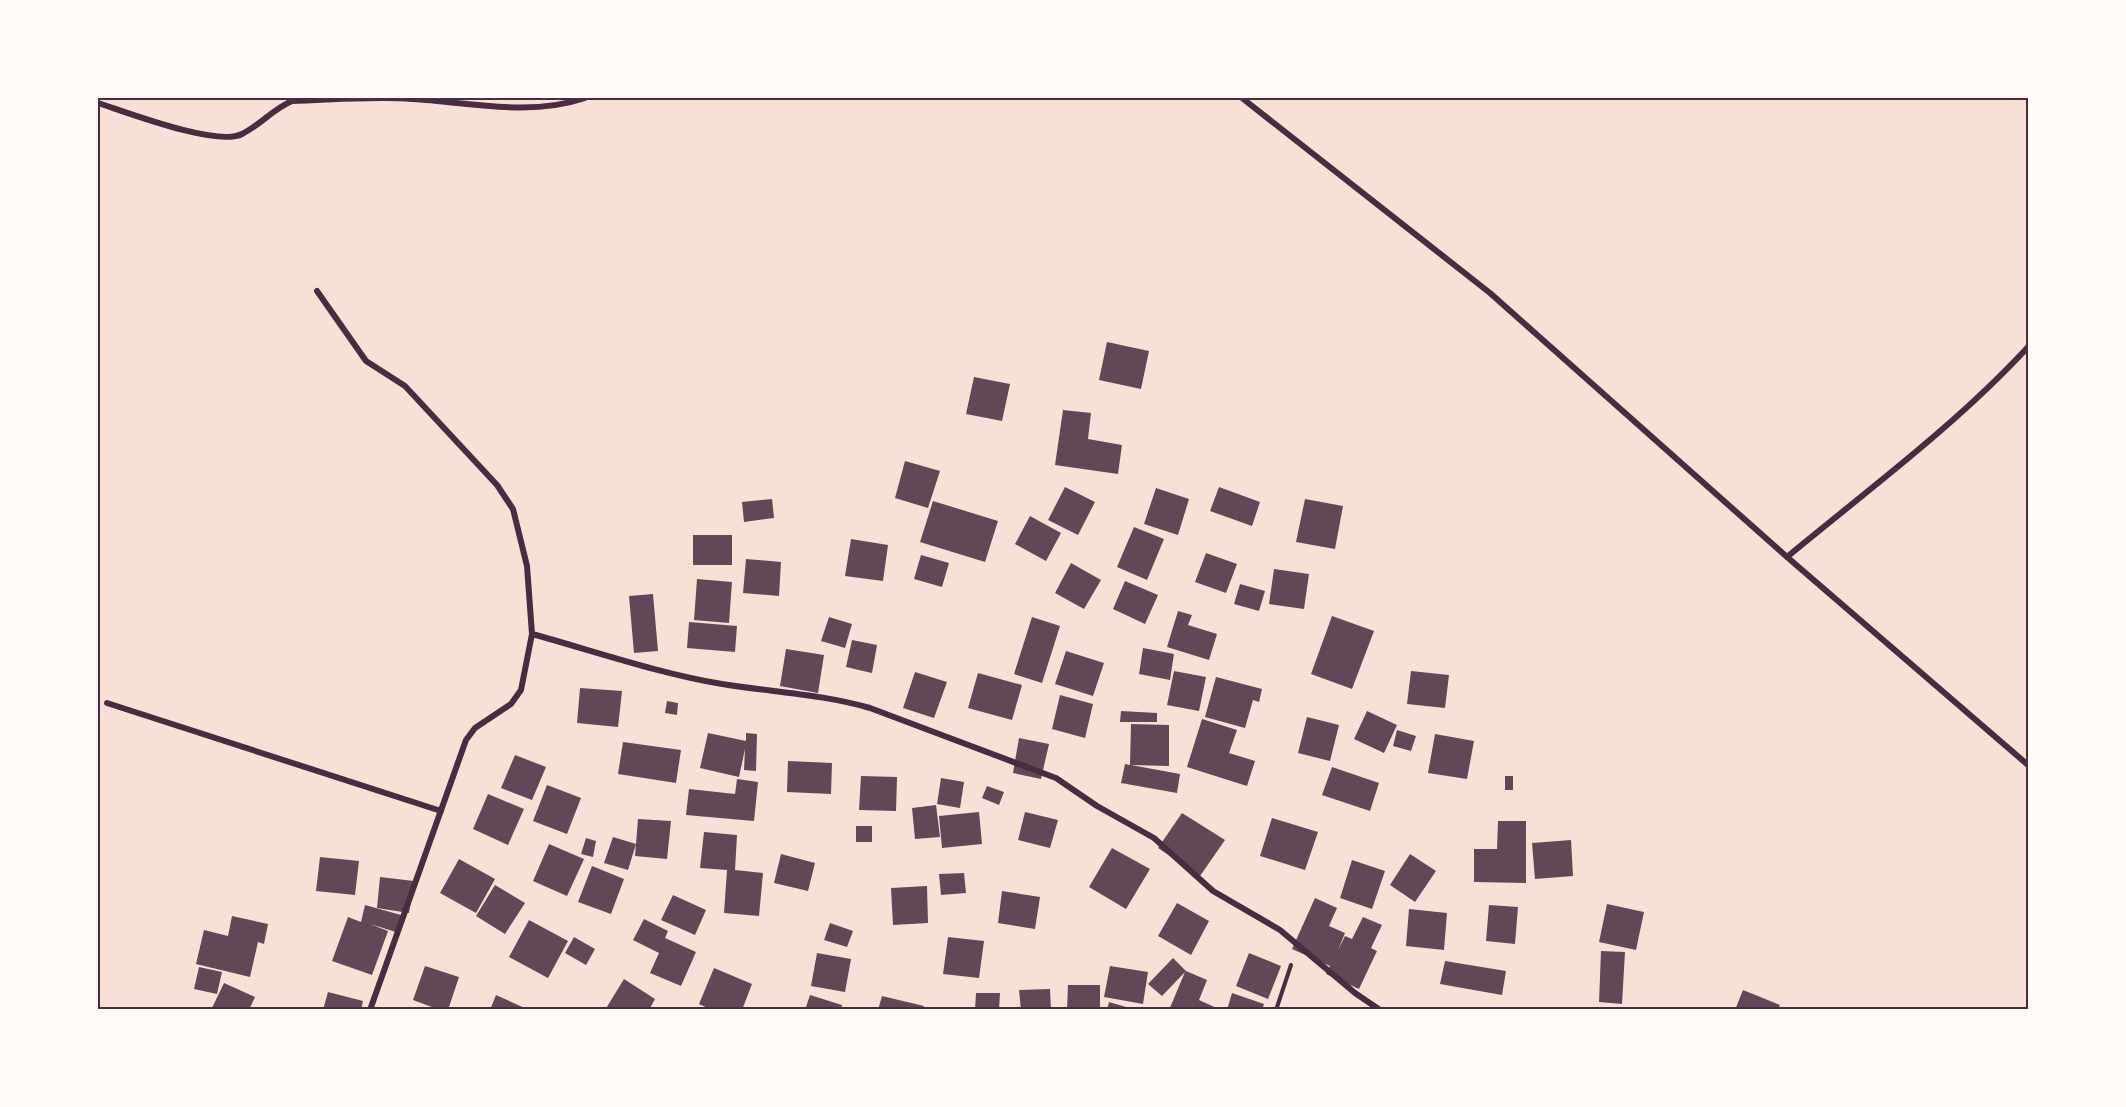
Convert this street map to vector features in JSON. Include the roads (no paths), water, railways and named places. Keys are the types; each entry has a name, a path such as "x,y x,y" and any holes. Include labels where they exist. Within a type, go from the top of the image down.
{"street":[{"path":"98,103 196,134 222,138 240,135 280,106 292,101 410,99 527,108 567,104 585,98"},
{"path":"1242,98 1490,293 1787,556 2028,765"},
{"path":"317,291 366,361 405,386 497,485 513,509 527,566 532,634 521,690 511,704 475,728 466,740 370,1010"},
{"path":"1787,556 1958,416 2005,372 2028,346"},
{"path":"532,634 678,675 722,684 843,700 1056,778 1097,806 1154,838 1212,891 1280,930 1355,993 1380,1010"},
{"path":"107,703 441,811"}]}
